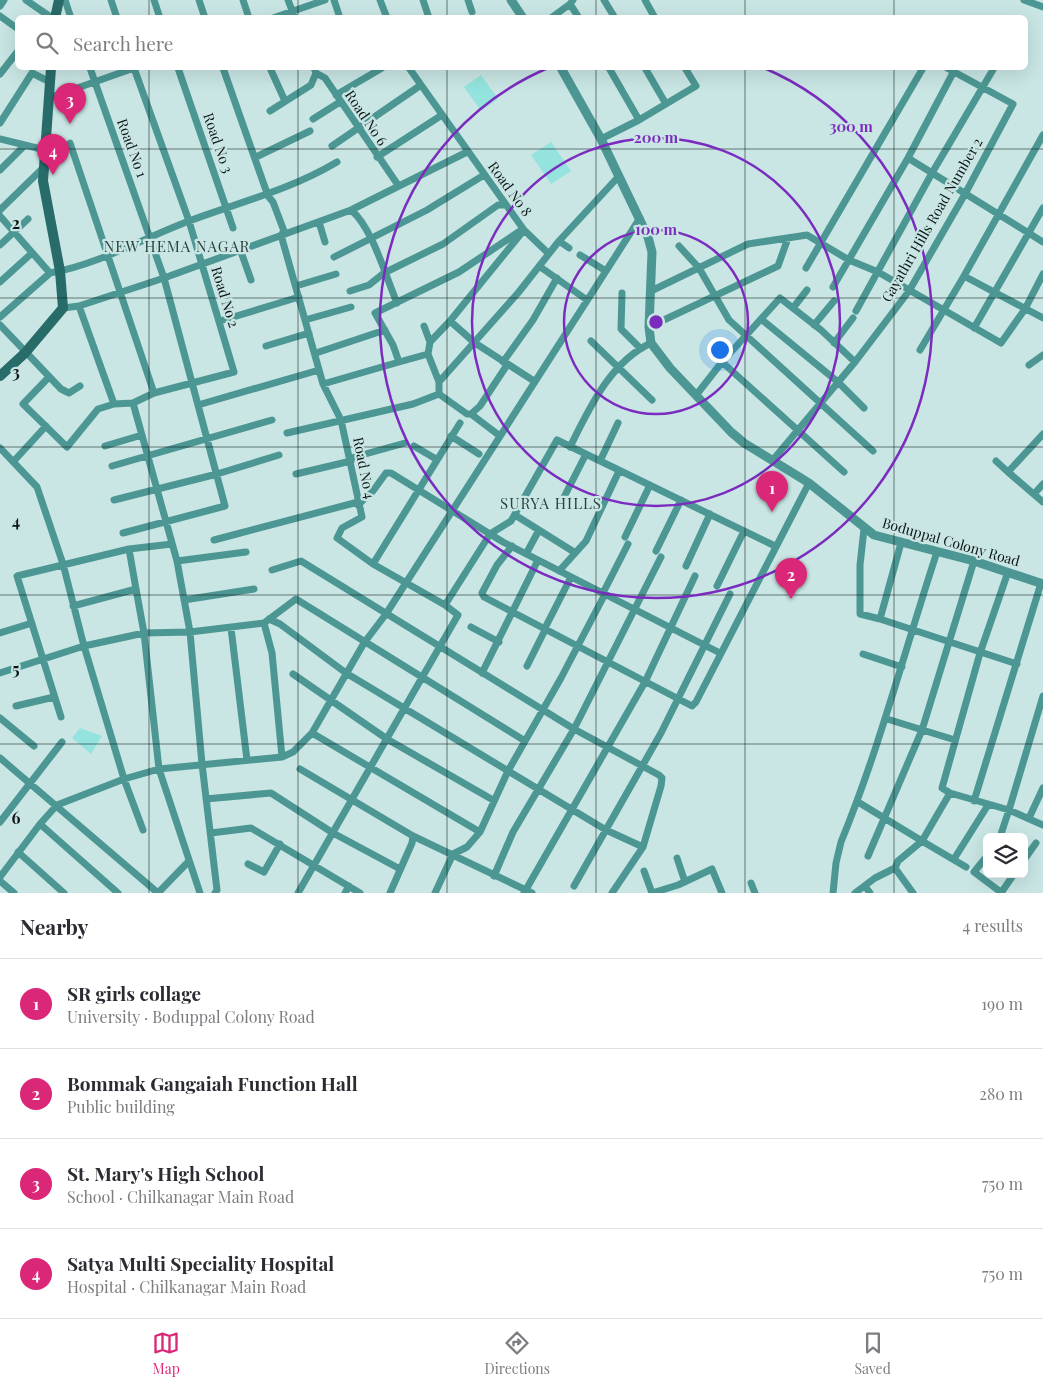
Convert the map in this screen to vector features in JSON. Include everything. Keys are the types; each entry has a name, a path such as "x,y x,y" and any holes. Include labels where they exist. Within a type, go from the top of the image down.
{"main road":[{"path":"55,15 59,0"},
{"path":"0,376 26,353 60,315 63,308 55,272 45,201 43,168 51,70"}],"street":[{"path":"0,6 4,0"},
{"path":"26,0 49,15"},
{"path":"65,0 70,15"},
{"path":"111,0 116,15"},
{"path":"154,0 159,15"},
{"path":"199,0 204,15"},
{"path":"243,0 248,15"},
{"path":"288,0 294,14 325,0"},
{"path":"334,0 339,15"},
{"path":"380,0 386,15"},
{"path":"423,0 428,15"},
{"path":"468,0 472,12"},
{"path":"512,0 521,15"},
{"path":"604,0 613,15"},
{"path":"645,0 653,15"},
{"path":"1024,0 1043,7"},
{"path":"555,15 571,2 578,15"},
{"path":"0,16 15,27"},
{"path":"0,74 15,55"},
{"name":"Road No 1","path":"91,70 151,236 226,506 166,522"},
{"path":"49,98 128,70"},
{"name":"Road No 2","path":"46,426 68,447 98,409 114,404 133,403 154,393 234,372 189,221 135,70"},
{"name":"Road No 3","path":"179,70 233,228"},
{"name":"Road No 4","path":"224,70 256,157 268,196 273,202 284,231 281,235 316,353 323,384 341,420 351,459 362,517 342,528 337,538 373,564 445,605"},
{"path":"271,70 285,101"},
{"path":"270,110 311,85 315,70"},
{"name":"Road No 6","path":"315,70 325,78 377,157 398,185"},
{"path":"313,119 379,70"},
{"name":"Road No 8","path":"410,70 524,230 430,342"},
{"path":"562,70 601,139 640,218 652,252 649,326 651,343 640,348 619,367 598,393 570,447"},
{"path":"610,70 639,120"},
{"path":"646,70 666,104"},
{"path":"601,139 639,120 696,86 686,70"},
{"path":"806,268 922,70"},
{"path":"833,287 908,158 951,70"},
{"path":"953,70 983,86"},
{"path":"834,342 854,315 932,173 993,70"},
{"path":"0,123 32,73 50,82"},
{"path":"332,146 421,85"},
{"name":"Gayathri Hills Road Number 2","path":"772,461 855,362 908,291 965,194 1013,104 983,86"},
{"path":"377,157 442,115"},
{"path":"256,157 310,131"},
{"path":"920,350 1043,135"},
{"path":"0,139 44,150"},
{"path":"70,143 109,254 154,393"},
{"path":"0,170 24,146"},
{"path":"63,308 79,306 122,293 351,210 467,152"},
{"path":"908,158 1043,242"},
{"path":"0,317 55,272 109,254 189,221 268,196 310,179 337,162"},
{"path":"0,210 43,168"},
{"path":"334,257 427,210 484,175"},
{"path":"439,382 475,342 548,253 619,176"},
{"path":"350,291 369,285 384,273 443,244 498,205 505,205"},
{"path":"974,328 1043,208"},
{"path":"351,210 357,215 371,239 397,303"},
{"path":"0,216 32,253 55,272"},
{"path":"0,877 40,824 57,805 124,779 159,769 282,757 294,752 312,733 364,643 386,614 640,218"},
{"path":"0,245 28,219"},
{"path":"319,222 325,242"},
{"path":"399,362 385,330 375,313 459,272 524,230 548,253"},
{"path":"651,291 748,244 807,235 849,260 878,272 1001,343 1025,309 1043,274"},
{"path":"649,326 778,266 788,238"},
{"path":"559,241 569,248"},
{"path":"679,246 699,268 729,320 872,451"},
{"path":"240,249 251,280"},
{"path":"0,282 32,253"},
{"path":"580,255 606,271"},
{"path":"539,266 587,300"},
{"path":"296,286 336,274"},
{"path":"964,276 1043,318"},
{"path":"472,414 480,406 557,278"},
{"path":"793,308 807,290"},
{"path":"622,293 621,329 640,348"},
{"path":"220,321 299,297"},
{"path":"697,394 722,362 780,298 834,342 855,362"},
{"path":"814,325 834,301"},
{"path":"79,306 114,404"},
{"path":"305,320 351,307"},
{"path":"761,319 838,382 864,408"},
{"path":"450,320 475,342 505,364 534,381"},
{"path":"0,325 49,377 69,393 80,386"},
{"path":"424,326 430,342 428,354 439,382 439,394"},
{"path":"316,353 385,330"},
{"path":"266,346 309,333"},
{"path":"591,341 652,400"},
{"name":"Boduppal Colony Road","path":"651,343 670,368 697,394 731,432 772,461 809,482 874,535 974,561 1042,584"},
{"path":"323,384 428,354"},
{"path":"1029,365 1043,355"},
{"path":"722,362 844,472"},
{"path":"198,405 319,370"},
{"path":"13,462 46,426 23,404 49,377"},
{"path":"439,394 467,414 472,414 500,436"},
{"path":"286,433 413,404 439,394"},
{"path":"133,403 158,487 177,561 190,632 202,764 216,870 216,893"},
{"path":"112,466 208,440 272,420"},
{"path":"373,564 418,488 460,423"},
{"path":"600,462 618,423"},
{"path":"1008,472 1043,434"},
{"path":"105,446 142,435"},
{"path":"451,436 479,454"},
{"path":"298,893 424,678 458,615 445,605 490,534 512,521 555,441 559,440 618,471 775,546"},
{"path":"296,474 405,443"},
{"path":"414,446 436,459"},
{"path":"0,448 37,487 63,564 84,646 124,779 143,830"},
{"path":"561,503 586,454"},
{"path":"114,500 158,487 217,474 278,456"},
{"path":"996,461 1043,502"},
{"path":"559,571 586,540 618,471"},
{"path":"214,540 358,503 373,491 386,473 391,472 451,511 526,554 720,654"},
{"path":"512,546 497,565 482,596 510,613 692,706 696,702 809,482"},
{"path":"1034,494 1043,484"},
{"path":"435,893 453,854 467,847 480,832 493,800 508,771 544,709 604,594 650,485"},
{"path":"494,876 513,832 574,729 609,664 659,554 681,500"},
{"path":"686,566 710,514"},
{"path":"515,515 574,552"},
{"path":"123,533 166,522"},
{"path":"864,528 860,565 860,614 880,619 980,654 1017,664"},
{"path":"526,554 538,530"},
{"path":"717,586 744,531"},
{"path":"880,619 900,543"},
{"path":"61,718 17,576 128,550 172,544"},
{"path":"128,550 144,633 159,769 188,862 200,893"},
{"path":"177,561 246,552"},
{"path":"833,893 836,863 841,842 858,802 887,719 912,630 937,552"},
{"path":"482,673 499,642 510,613 538,560"},
{"path":"272,570 301,561 574,729 609,746 662,778 643,847 612,893"},
{"path":"868,856 922,730 974,561"},
{"path":"1008,572 980,654 942,788 950,793 974,801 1009,810 1043,825"},
{"path":"300,770 413,836 527,892 645,682 669,627 695,576"},
{"path":"527,666 571,577"},
{"path":"974,801 1042,584"},
{"path":"73,606 136,589"},
{"path":"184,600 254,589"},
{"path":"574,886 661,733 730,594"},
{"path":"267,621 296,599 364,643 525,741"},
{"path":"267,621 282,757"},
{"path":"0,673 84,646 144,633 190,632 230,628 267,621 280,624 346,674 406,708 606,830 643,847"},
{"path":"0,633 32,624"},
{"path":"471,627 499,642"},
{"path":"230,628 246,760"},
{"path":"863,654 902,667"},
{"path":"293,674 387,739 493,800"},
{"path":"1001,833 1041,710 1043,696"},
{"path":"16,706 54,697"},
{"path":"0,719 34,746"},
{"path":"887,719 955,740"},
{"path":"312,733 480,832"},
{"path":"0,822 62,742"},
{"path":"0,758 158,893 188,862"},
{"path":"1029,818 1043,788"},
{"path":"206,799 271,793 333,833 400,870"},
{"path":"855,893 875,878 895,868 898,861 922,841 950,793"},
{"path":"858,802 966,867"},
{"path":"954,859 988,804"},
{"path":"0,809 6,815"},
{"path":"40,824 118,893"},
{"path":"211,833 251,828 315,866 347,890 360,893"},
{"path":"390,893 413,836"},
{"path":"1028,854 1036,843"},
{"path":"248,864 264,872 280,844"},
{"path":"18,852 64,893"},
{"path":"678,858 685,882"},
{"path":"983,861 974,872 1002,893 1011,878"},
{"path":"895,868 913,893"},
{"path":"644,870 652,893 685,882 712,869 722,893"},
{"path":"0,881 14,893"},
{"path":"751,883 755,893"},
{"path":"865,886 870,893"}],"shaded area":[{"path":"481,75 498,99 481,111 464,87"},
{"path":"551,142 571,171 551,184 531,155"},
{"path":"80,728 102,736 91,754 72,738"}],"place":[{"name":"St. Mary's High School","path":"70,124"},
{"name":"Satya Multi Speciality Hospital","path":"53,175"},
{"name":"SR girls collage","path":"772,512"},
{"name":"Bommak Gangaiah Function Hall","path":"791,599"}],"district":[{"name":"NEW HEMA NAGAR","path":"177,247"},
{"name":"SURYA HILLS","path":"551,504"}]}
